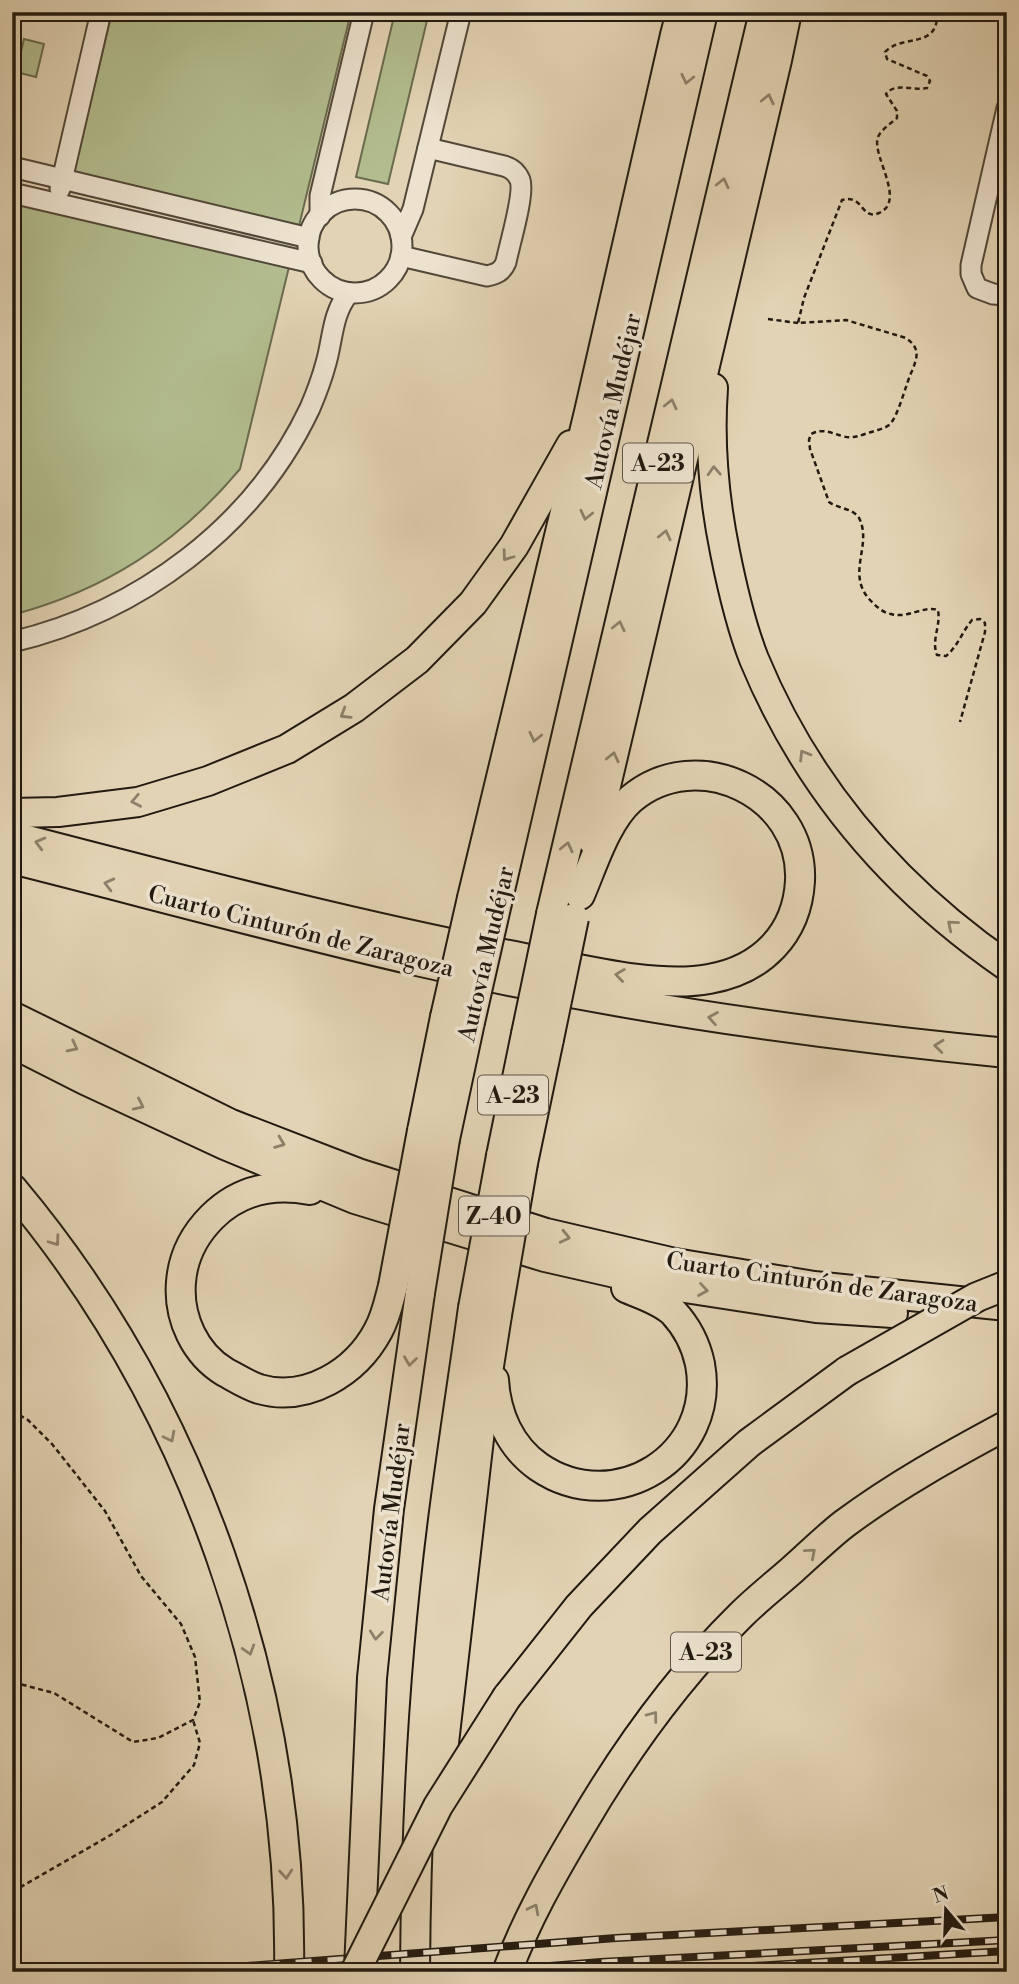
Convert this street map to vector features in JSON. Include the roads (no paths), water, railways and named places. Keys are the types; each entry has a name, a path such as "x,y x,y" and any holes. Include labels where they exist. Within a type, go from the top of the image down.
{"highway":[{"path":"484,900 589,412 681,12"},
{"name":"Autovía Mudéjar","path":"357,1972 373,1665 407,1289 434,1135 484,900 703,12"},
{"name":"A-23","path":"415,1972 415,1903 429,1657 443,1521 538,1036 569,909 764,12"},
{"path":"569,909 730,258 787,12"},
{"path":"730,258 715,358 711,432 716,506 732,584 753,657 784,723 822,785 863,839 914,893 972,942 1007,966"},
{"path":"12,813 58,812 138,802 208,781 287,749 354,708 417,660 472,603 514,546 589,412"},
{"path":"12,836 425,939 610,974 688,982 733,973 767,954 784,933 797,905 800,874 797,852 781,819 768,804 738,783 718,777 699,776 664,781 647,788 630,800 620,812 606,834 569,909"},
{"name":"Cuarto Cinturón de Zaragoza","path":"12,859 418,961 612,1001 724,1020 1007,1053"},
{"name":"Cuarto Cinturón de Zaragoza","path":"12,1016 231,1124 358,1173 546,1233 674,1263 814,1286 1007,1306"},
{"path":"12,1043 225,1145 355,1199 544,1257 658,1301 684,1326 693,1342 702,1374 699,1407 686,1439 673,1455 660,1465 642,1477 622,1484 583,1486 565,1482 550,1474 526,1455 506,1431 494,1387 492,1346 485,1312"},
{"path":"355,1199 281,1186 247,1193 218,1212 195,1237 187,1252 182,1272 180,1294 189,1332 200,1350 215,1366 239,1380 259,1389 277,1392 300,1390 339,1375 355,1363 407,1289"},
{"path":"12,1188 72,1265 114,1330 179,1453 220,1555 254,1665 277,1780 290,1919 289,1972"},
{"path":"544,1257 672,1286 816,1308 1007,1319"},
{"name":"A-23","path":"357,1972 438,1806 507,1697 579,1606 650,1531 749,1443 847,1371 977,1297 1007,1285"},
{"path":"415,1903 431,1854 492,1346"},
{"name":"A-23","path":"507,1972 519,1939 550,1879 598,1796 664,1700 701,1657 742,1614 843,1525 936,1463 1007,1425"}],"street":[{"path":"56,204 101,12"},
{"path":"320,216 320,196 364,12"},
{"path":"401,247 392,217 383,208 362,200 350,200 328,208 320,216 309,237 312,263 323,280 349,293 362,293 383,284 397,267 414,209 461,12"},
{"path":"1007,108 971,265 971,274 977,288 984,292 1007,295"},
{"path":"401,247 487,276 499,272 506,262 522,192 519,177 504,166 428,148"},
{"path":"12,167 309,237"},
{"path":"12,193 312,263"},
{"path":"12,642 73,624 141,591 197,551 255,494 281,460 310,407 327,363 337,312 349,293"}],"railway":[{"path":"168,1972 616,1938 1007,1917"},
{"path":"474,1972 601,1962 1007,1940"},
{"path":"652,1972 1007,1951"}]}
